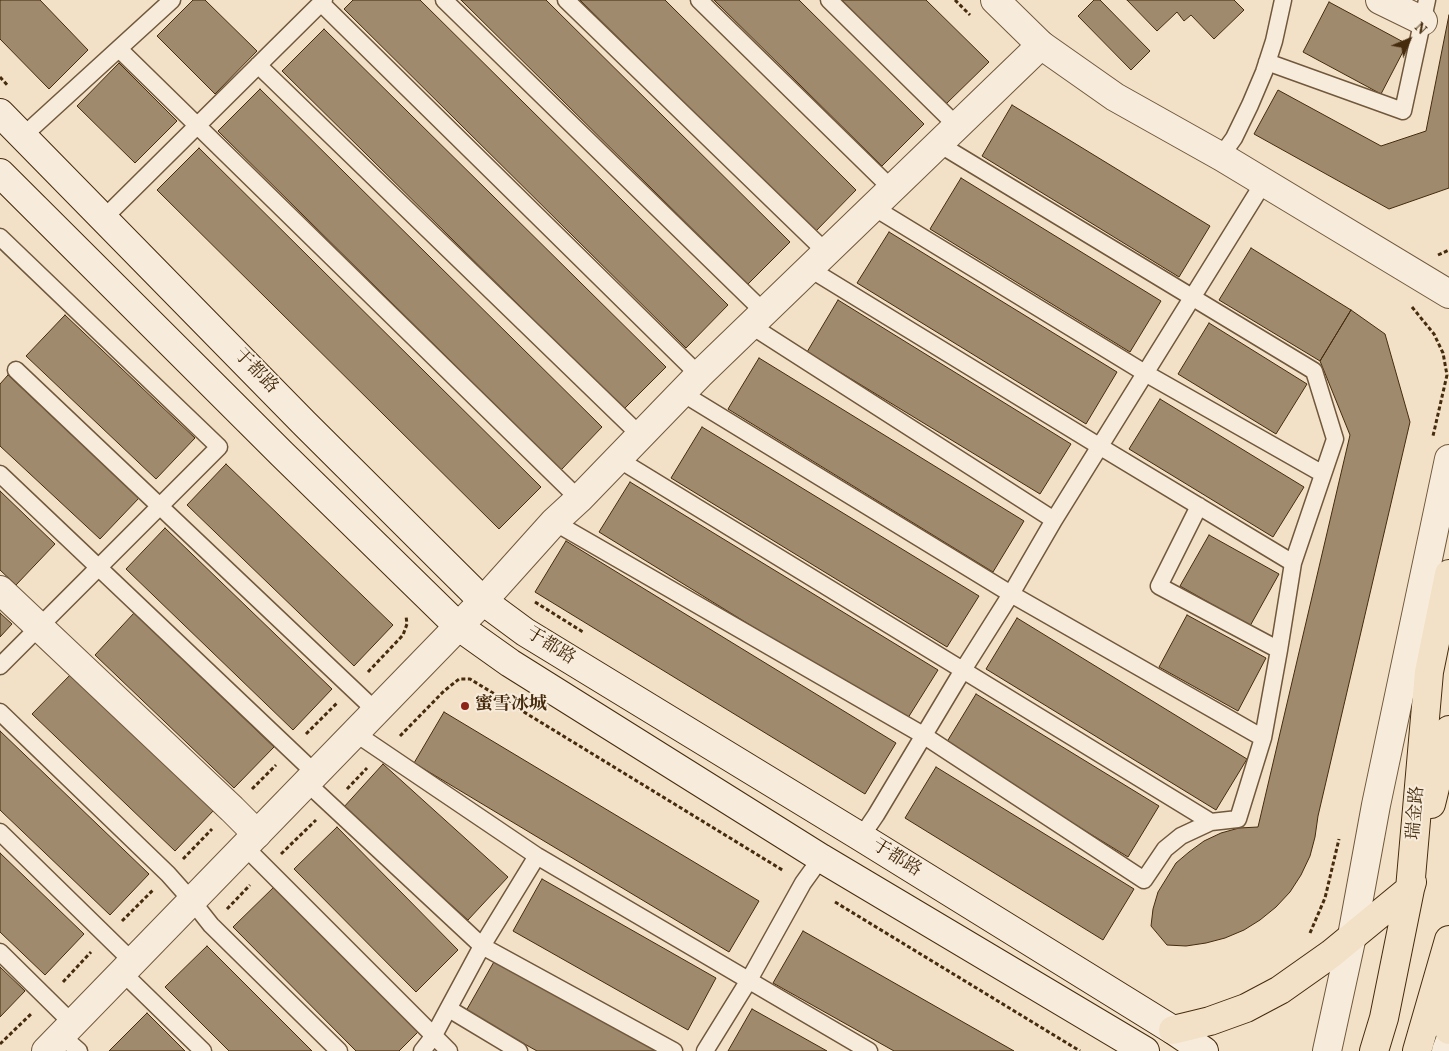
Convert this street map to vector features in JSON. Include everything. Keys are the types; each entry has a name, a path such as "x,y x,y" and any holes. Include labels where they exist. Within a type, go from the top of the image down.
{"main road":[{"path":"995,0 1041,44 1115,98 1221,156 1449,294"},
{"path":"1380,0 1425,11"},
{"path":"65,1040 128,968 483,601 554,522 580,499 690,384 1041,44"},
{"name":"于都路","path":"0,113 304,423 483,601 525,632 861,837 1204,1051"},
{"name":"于都路","path":"0,173 458,626 510,663 821,858 1145,1051"},
{"path":"1327,1051 1352,936 1376,805 1449,459"},
{"name":"瑞金路","path":"1374,1051 1384,1018 1410,889 1429,672 1449,574"},
{"path":"0,590 232,809 251,841"},
{"path":"1173,1030 1210,1021 1237,1011 1280,990 1306,973 1410,889 1449,730"},
{"path":"1417,1051 1449,940"},
{"path":"1449,968 1445,1008 1449,1030"},
{"path":"1446,1051 1449,1043"}],"lane":[{"path":"23,136 172,0"},
{"path":"444,0 757,319 1054,520"},
{"path":"566,0 818,260 1099,446 1293,563"},
{"path":"699,0 882,198 1145,373 1323,474"},
{"path":"554,522 923,735 1144,880 1165,849 1181,836 1211,822 1238,819 1263,738 1293,563 1335,439 1314,371 1192,298 948,135 829,0"},
{"path":"1221,156 1234,138 1250,105 1267,62 1282,0"},
{"path":"104,218 322,1 690,384 1010,594 1263,738"},
{"path":"1267,62 1403,111 1425,11"},
{"path":"120,49 580,499"},
{"path":"258,66 641,436"},
{"path":"861,837 1099,446 1264,182"},
{"path":"0,237 219,447 0,666"},
{"path":"16,370 376,711"},
{"path":"618,459 1211,822"},
{"path":"0,474 291,749 311,778 482,946 674,1051"},
{"path":"1198,506 1159,586 1279,650"},
{"path":"0,712 168,874 211,925 339,1051"},
{"path":"355,733 537,856 869,1051"},
{"path":"0,832 108,936 128,968 203,1051"},
{"path":"251,841 433,1037 449,1051"},
{"path":"422,1051 433,1037 482,946 537,856"},
{"path":"705,1051 749,980 803,883 821,858"},
{"path":"0,952 47,998 65,1040"},
{"path":"449,1009 519,1051"}],"path":[{"path":"0,1044 403,635 407,624 406,615"}],"building":[{"path":"0,0 40,0 88,50 49,89 0,39"},
{"path":"193,0 205,0 257,51 215,94 157,36"},
{"path":"353,0 420,0 728,305 686,348 344,9"},
{"path":"461,0 546,0 790,242 748,284"},
{"path":"580,0 665,0 856,190 815,232"},
{"path":"714,0 799,0 924,124 882,166"},
{"path":"842,0 926,0 989,62 946,104"},
{"path":"1094,0 1100,0 1150,51 1131,70 1078,16"},
{"path":"1127,0 1234,0 1244,10 1214,39 1191,15 1184,21 1177,12 1157,31"},
{"path":"1329,2 1407,44 1381,94 1303,52"},
{"path":"1449,15 1449,188 1389,209 1254,134 1278,90 1381,146 1426,131"},
{"path":"324,29 666,367 624,409 282,71"},
{"path":"119,63 177,121 135,163 77,106"},
{"path":"260,89 602,427 561,470 218,131"},
{"path":"1012,105 1210,226 1179,277 982,156"},
{"path":"199,148 541,487 499,529 157,190"},
{"path":"961,178 1161,301 1130,352 930,229"},
{"path":"889,232 1117,372 1086,424 857,283"},
{"path":"1251,248 1351,310 1320,361 1219,300"},
{"path":"838,300 1071,444 1040,494 807,352"},
{"path":"1351,310 1385,334 1410,422 1310,856 1290,892 1276,907 1244,930 1206,943 1186,946 1167,945 1151,926 1158,892 1176,863 1204,841 1221,833 1239,828 1258,827 1350,435 1320,361"},
{"path":"65,315 195,438 156,479 26,356"},
{"path":"1209,323 1307,384 1276,434 1178,374"},
{"path":"759,358 1024,521 993,572 728,409"},
{"path":"8,375 139,498 100,539 0,446 0,384"},
{"path":"1160,399 1304,487 1273,537 1129,449"},
{"path":"702,427 979,596 947,647 671,478"},
{"path":"226,464 393,625 354,666 187,505"},
{"path":"630,482 938,670 906,721 599,532"},
{"path":"0,491 55,544 16,585 0,570"},
{"path":"165,528 332,689 293,730 126,569"},
{"path":"1209,535 1279,574 1250,626 1180,586"},
{"path":"566,541 896,743 865,794 535,592"},
{"path":"0,613 12,624 0,637"},
{"path":"134,613 274,747 234,788 95,655"},
{"path":"1187,615 1266,658 1238,711 1159,667"},
{"path":"1017,618 1247,759 1216,810 986,669"},
{"path":"72,673 214,810 175,851 32,714"},
{"path":"976,694 1159,806 1128,857 945,745"},
{"path":"444,712 759,901 729,952 414,763"},
{"path":"0,731 149,874 110,915 0,810"},
{"path":"383,764 508,877 468,920 343,808"},
{"path":"936,767 1134,889 1103,940 905,818"},
{"path":"337,827 458,950 416,992 294,869"},
{"path":"0,853 84,934 45,975 0,932"},
{"path":"542,879 716,978 688,1030 513,931"},
{"path":"275,886 419,1031 399,1051 356,1051 233,927"},
{"path":"803,931 1014,1051 894,1051 773,983"},
{"path":"207,946 312,1051 229,1051 165,987"},
{"path":"495,960 656,1051 537,1051 466,1011"},
{"path":"0,967 25,991 0,1017"},
{"path":"752,1009 827,1051 728,1051"},
{"path":"147,1013 185,1051 109,1051"}],"place":[{"name":"蜜雪冰城","path":"465,706"}]}
